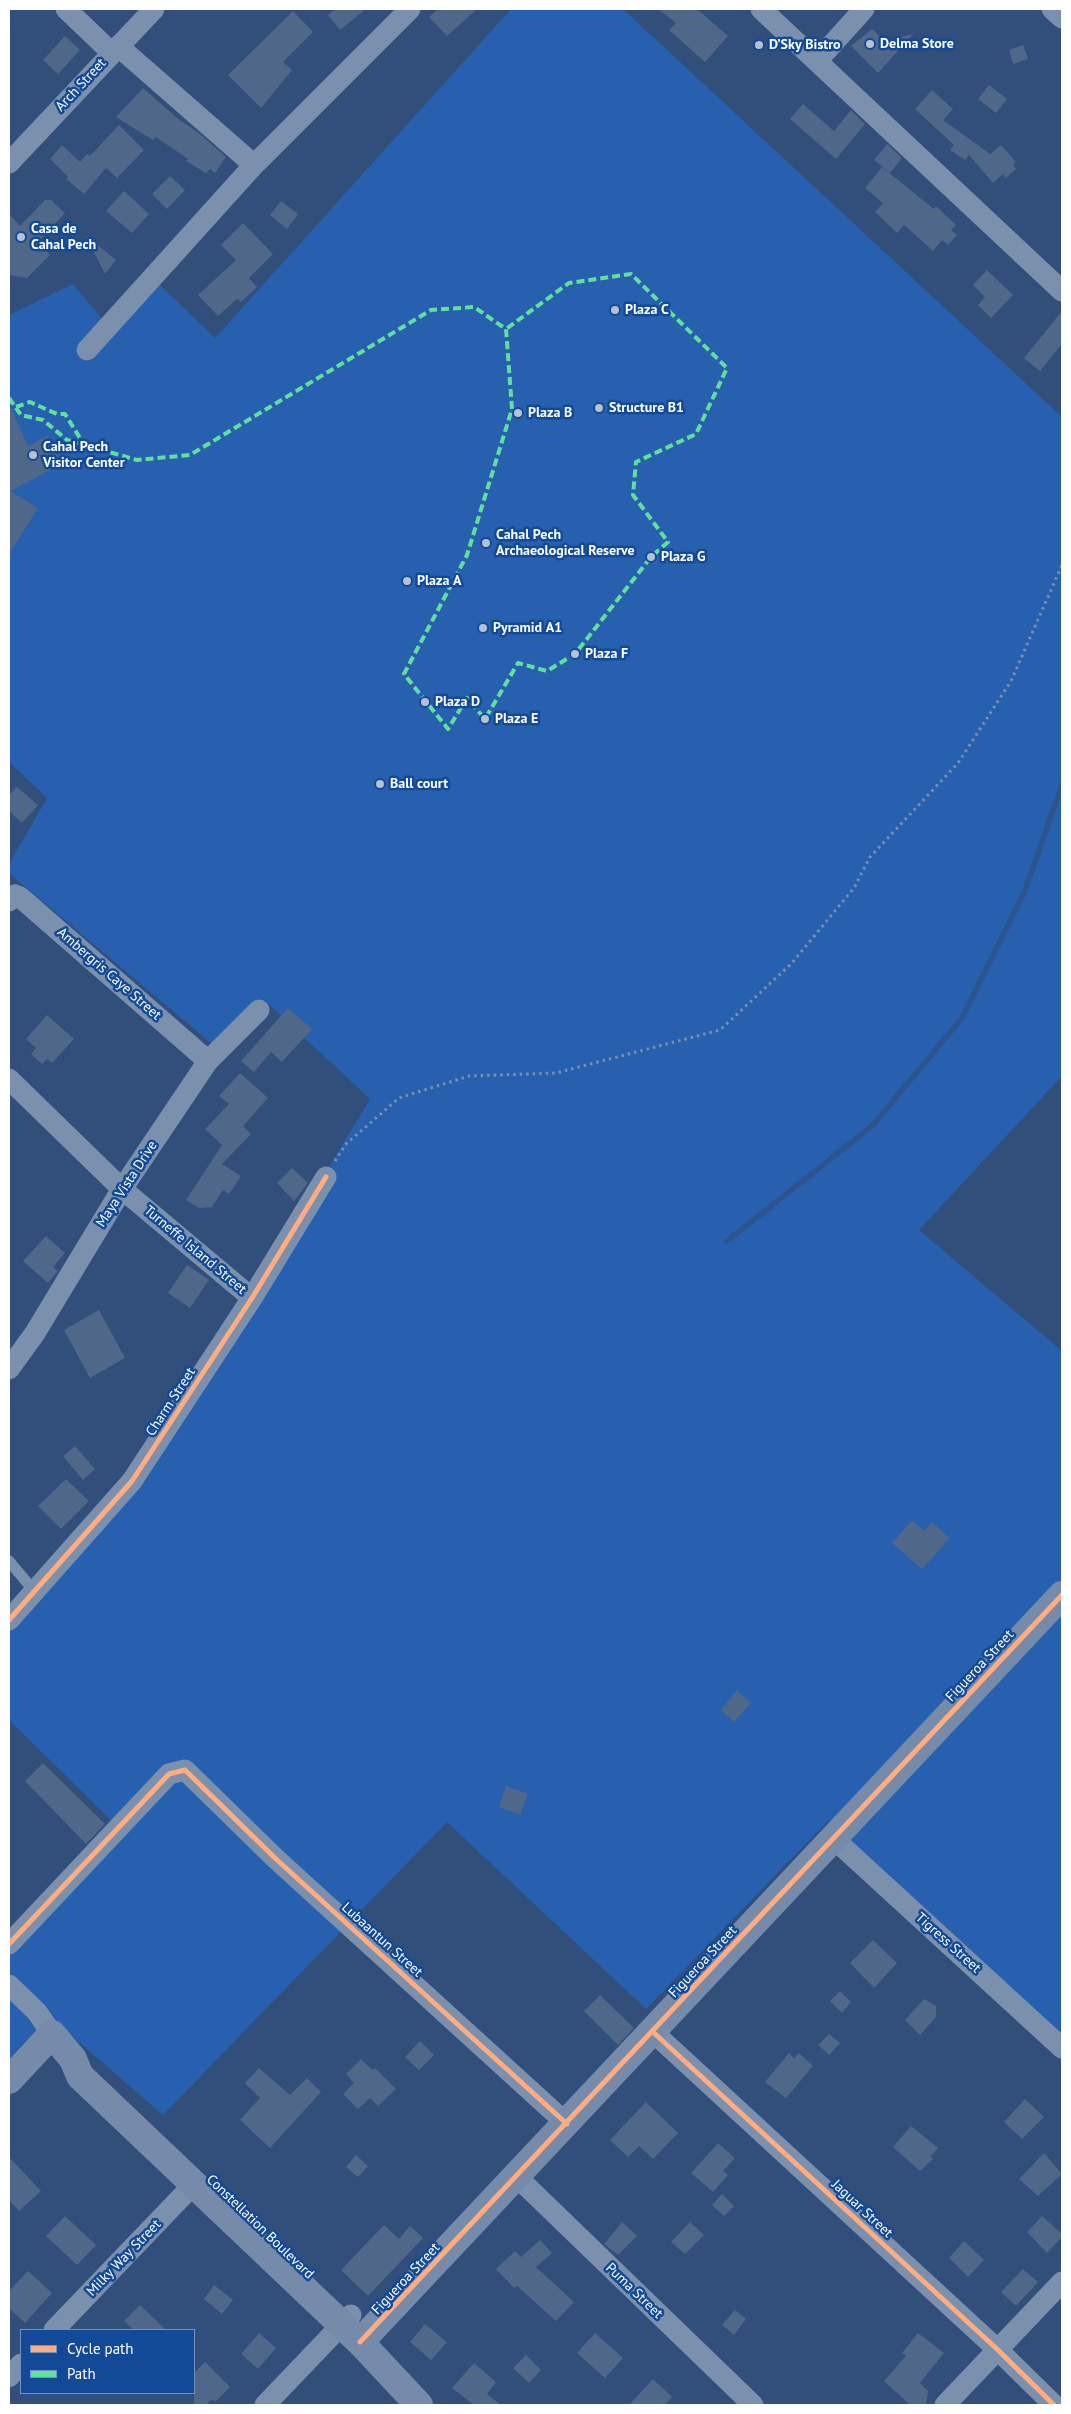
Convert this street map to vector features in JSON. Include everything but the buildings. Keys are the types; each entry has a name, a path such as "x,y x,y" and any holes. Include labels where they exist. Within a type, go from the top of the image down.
{"street":[{"path":"66,9 254,166"},
{"name":"Arch Street","path":"9,163 154,9"},
{"path":"87,350 254,166 410,9"},
{"path":"761,9 818,60 1062,291"},
{"path":"818,60 864,9"},
{"path":"1052,9 1062,18"},
{"name":"Ambergris Caye Street","path":"11,894 208,1061"},
{"name":"Maya Vista Drive","path":"9,1369 35,1333 122,1189 208,1061 259,1010"},
{"name":"Turneffe Island Street","path":"9,1079 122,1189 252,1298"},
{"name":"Charm Street","path":"9,1620 132,1482 252,1298 326,1177"},
{"name":"Figueroa Street","path":"355,2329 516,2176 567,2124 1062,1595"},
{"name":"Lubaantun Street","path":"9,1944 169,1774 185,1770 284,1866 567,2124"},
{"name":"Tigress Street","path":"833,1838 1062,2048"},
{"path":"9,1984 37,2012 52,2034 9,2080"},
{"name":"Jaguar Street","path":"653,2032 998,2350 1054,2405"},
{"name":"Constellation Boulevard","path":"52,2034 73,2059 80,2076 193,2185 441,2405"},
{"name":"Constellation Boulevard","path":"73,2059 95,2067 355,2329 419,2405"},
{"name":"Puma Street","path":"516,2176 753,2405"},
{"name":"Milky Way Street","path":"55,2329 193,2185"},
{"path":"945,2405 1062,2282"},
{"path":"265,2405 329,2340 355,2329"},
{"path":"9,2377 20,2365"}],"lane":[{"path":"9,1561 35,1592"}],"path":[{"path":"326,1177 346,1144 399,1098 469,1076 556,1073 720,1030 791,964 854,888 870,857 958,763 1011,682 1062,566"}],"shaded area":[{"path":"511,9 623,9 1062,417 1062,1076 919,1230 1062,1351 1062,2039 829,1820 646,2009 447,1822 163,2115 50,2017 9,2058 9,1929 113,1822 9,1720 9,1633 131,1497 370,1099 264,1000 212,1044 9,873 9,864 47,798 9,762 9,315 73,284 112,331 158,283 215,338"}],"waterway":[{"path":"727,1241 872,1126 962,1018 1024,893 1062,785"}],"marked path":[{"path":"9,398 21,415 43,420 67,440 137,460 190,455 431,310 474,307 506,329 512,409 467,555 404,674 448,729 467,698 485,719 518,663 547,671 575,654 651,557 668,542 633,495 636,462 696,434 727,368 631,274 569,283 506,329"},
{"path":"16,407 30,402 57,414 65,414 85,446"}],"cycle path":[{"path":"9,1620 132,1481 252,1298 326,1177"},
{"path":"360,2342 1062,1595"},
{"path":"9,1944 169,1774 185,1770 276,1859 567,2124"},
{"path":"653,2032 998,2350 1054,2405"}],"place":[{"name":"Delma Store","path":"870,44"},
{"name":"D’Sky Bistro","path":"759,45"},
{"name":"Casa de Cahal Pech","path":"21,237"},
{"name":"Plaza C","path":"615,310"},
{"name":"Structure B1","path":"599,408"},
{"name":"Plaza B","path":"518,413"},
{"name":"Cahal Pech Visitor Center","path":"33,455"},
{"name":"Cahal Pech Archaeological Reserve","path":"486,543"},
{"name":"Plaza G","path":"651,557"},
{"name":"Plaza A","path":"407,581"},
{"name":"Pyramid A1","path":"483,628"},
{"name":"Plaza F","path":"575,654"},
{"name":"Plaza D","path":"425,702"},
{"name":"Plaza E","path":"485,719"},
{"name":"Ball court","path":"380,784"}]}
